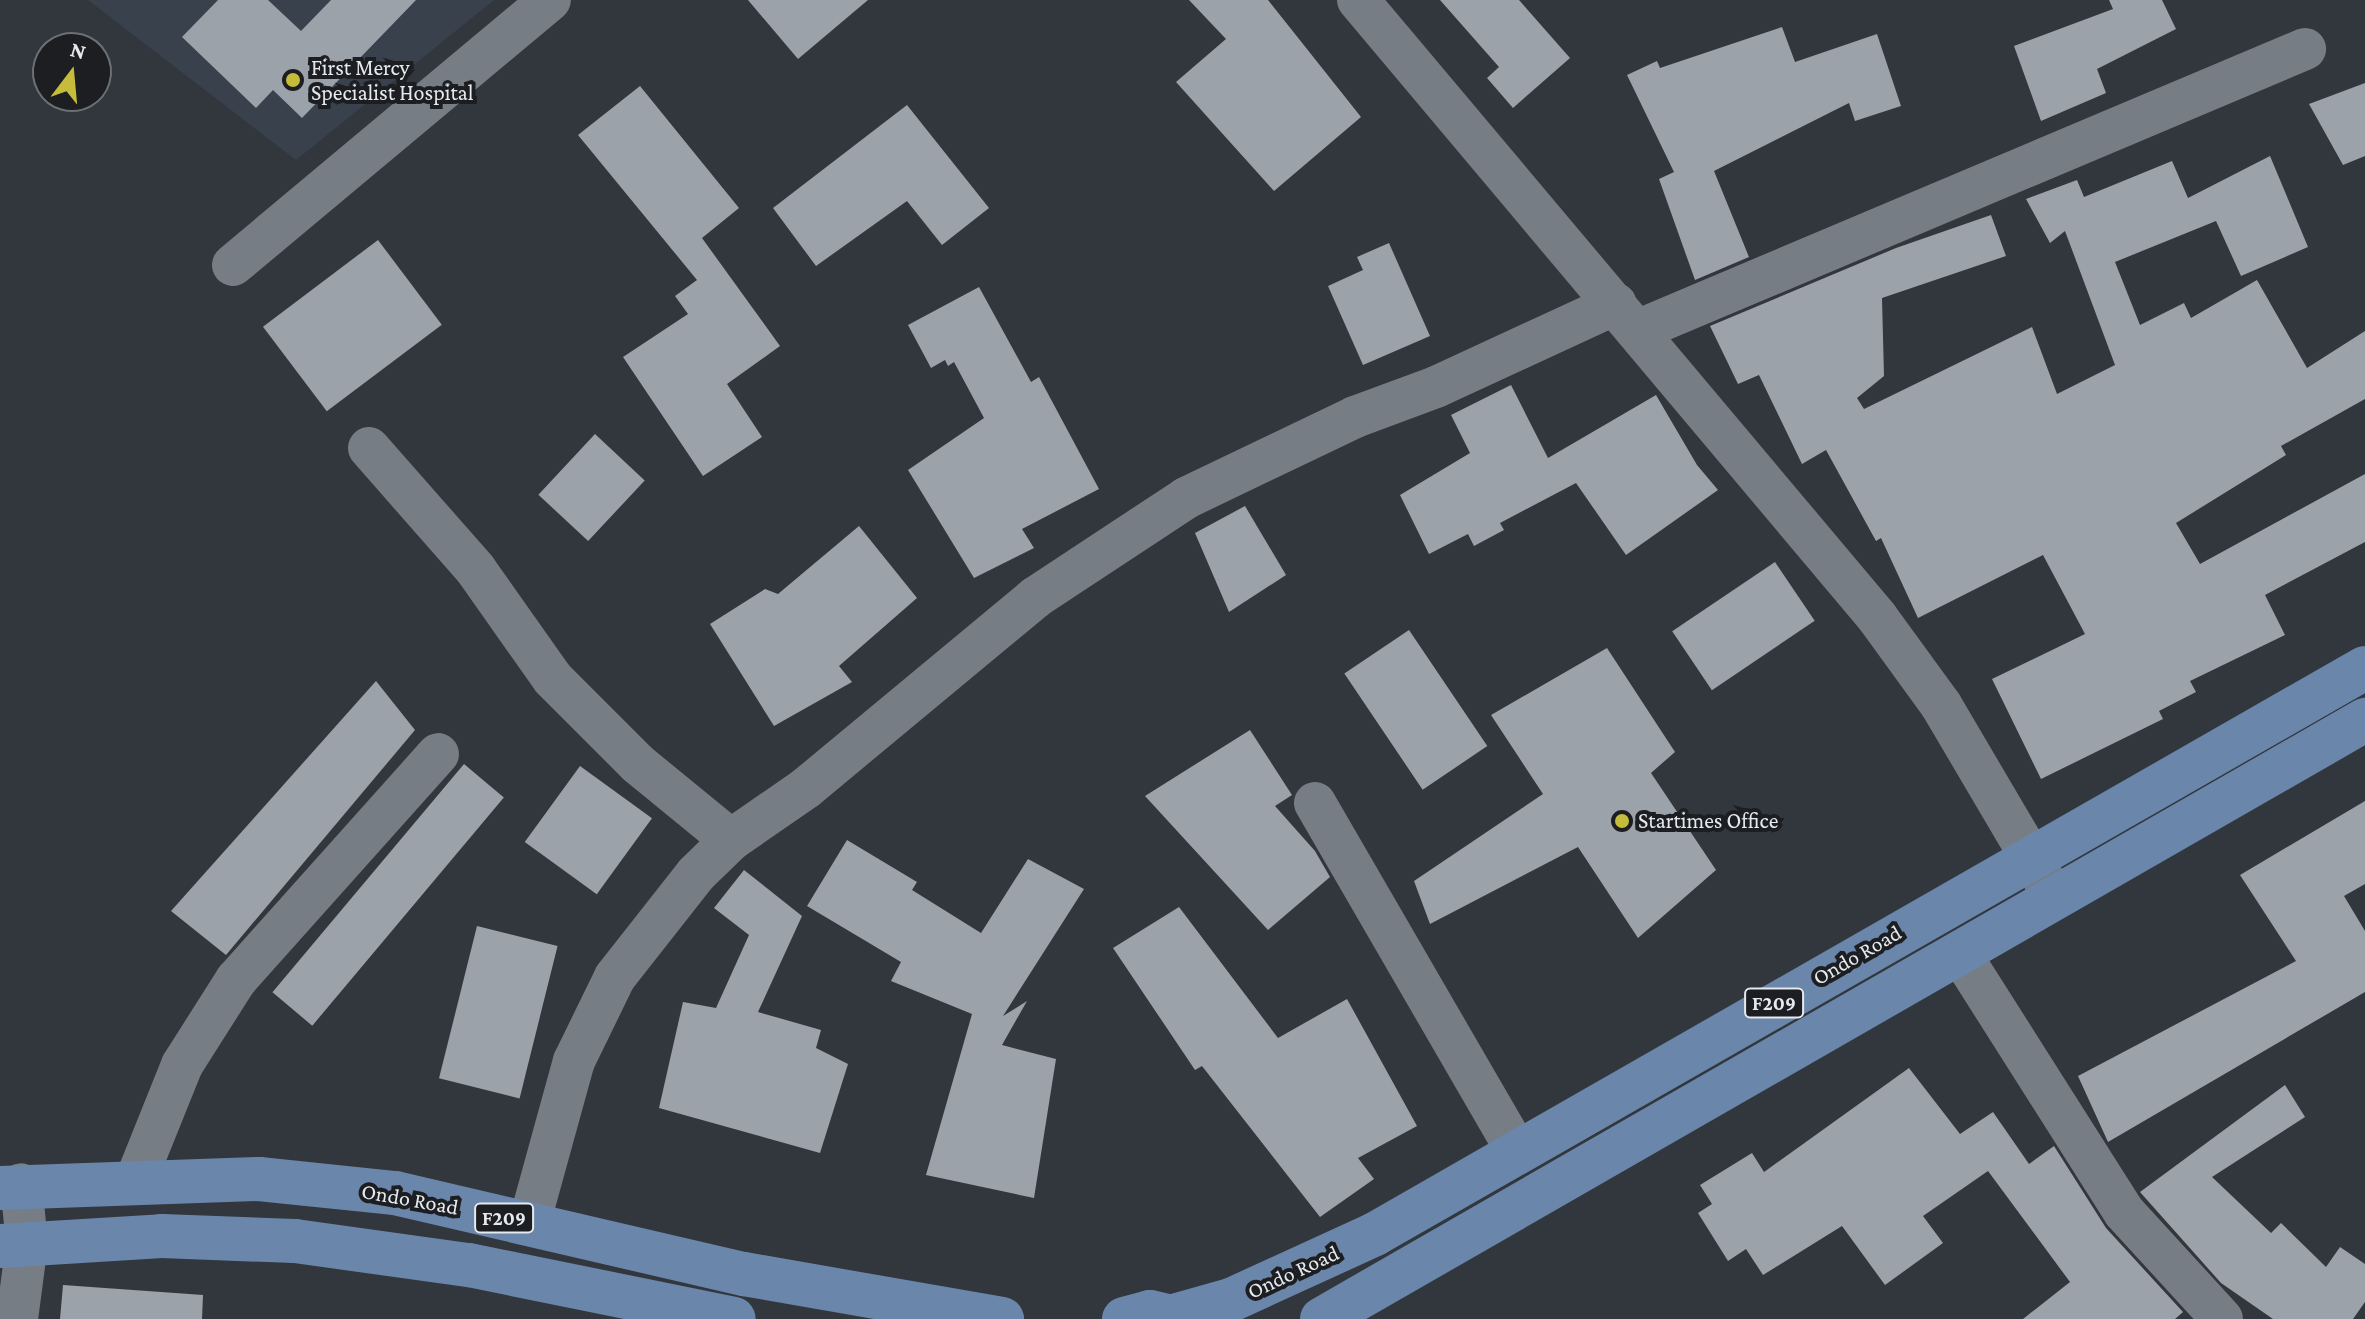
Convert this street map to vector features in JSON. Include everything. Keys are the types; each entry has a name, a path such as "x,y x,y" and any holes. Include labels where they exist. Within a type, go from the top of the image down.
{"main road":[{"name":"Ondo Road","path":"1177,1317 1231,1300 1375,1234 2031,855 2365,668"},
{"name":"F209","path":"1344,1313 1961,955 2054,897 2365,720"},
{"name":"Ondo Road","path":"11,1186 259,1179 395,1193 744,1274 1002,1319"},
{"name":"F209","path":"14,1244 162,1236 295,1241 469,1265 734,1319"},
{"name":"F209","path":"1124,1319 1150,1312 1177,1317"}],"street":[{"path":"233,265 550,0"},
{"path":"1358,0 1877,617 1941,705 2054,897"},
{"path":"529,1224 574,1061 615,977 696,874 731,840 806,788 1036,597 1186,498 1355,417 1627,317 2305,49"},
{"path":"369,448 476,570 553,679 638,764 731,840"},
{"path":"135,1182 182,1065 236,980 438,754"},
{"path":"1315,803 1516,1150"},
{"path":"1961,955 2124,1212 2222,1319"},
{"path":"11,1186 17,1319"}],"shaded area":[{"name":"First Mercy Specialist Hospital","path":"88,0 494,0 296,160"}],"building":[{"path":"218,0 268,0 301,31 331,0 416,0 302,118 273,90 256,108 182,37"},
{"path":"748,0 868,0 798,59"},
{"path":"1189,0 1268,0 1361,117 1274,191 1176,82 1226,39"},
{"path":"1440,0 1519,0 1570,58 1513,108 1487,78 1499,67"},
{"path":"2109,0 2162,0 2176,29 2097,69 2106,93 2041,121 2014,46 2113,9"},
{"path":"1782,27 1795,62 1877,34 1901,106 1855,121 1849,103 1714,171 1749,257 1695,280 1659,179 1674,172 1627,75 1657,61 1660,68"},
{"path":"2365,83 2365,156 2343,165 2309,104"},
{"path":"640,86 739,208 702,238 780,346 727,384 762,437 703,476 623,357 688,314 675,296 697,280 578,135"},
{"path":"907,105 989,208 942,245 907,201 816,266 773,208"},
{"path":"2270,156 2308,247 2241,276 2216,221 2115,262 2140,325 2184,303 2191,318 2257,280 2307,368 2365,331 2365,399 2281,446 2286,455 2176,523 2200,564 2365,474 2365,542 2265,595 2285,635 2190,681 2196,692 2159,711 2163,719 2041,779 1992,679 2085,634 2043,555 1918,618 1881,538 1876,541 1826,450 1802,464 1759,375 1738,384 1710,326 1896,248 1991,215 2006,256 1882,298 1884,376 1857,398 1864,409 2032,327 2057,394 2115,365 2065,231 2050,243 2026,199 2077,180 2084,197 2172,161 2188,198"},
{"path":"378,240 442,325 327,411 263,327"},
{"path":"1389,243 1430,336 1363,365 1328,286 1363,270 1357,257"},
{"path":"979,287 1031,382 1039,377 1099,489 1022,529 1034,548 974,578 908,470 984,418 954,362 948,366 945,360 931,368 908,325"},
{"path":"1511,385 1548,458 1656,395 1697,465 1718,490 1626,555 1576,483 1500,523 1504,530 1474,546 1468,534 1429,554 1400,495 1470,453 1451,415"},
{"path":"595,434 645,480 588,541 538,495"},
{"path":"1245,506 1286,575 1229,612 1195,533"},
{"path":"859,526 917,598 839,666 852,682 774,726 710,624 765,589 778,594"},
{"path":"1775,562 1815,621 1712,690 1672,631"},
{"path":"1409,630 1487,746 1423,790 1344,674"},
{"name":"Startimes Office","path":"1607,648 1675,752 1651,773 1716,870 1638,938 1578,847 1430,924 1414,881 1543,794 1491,715"},
{"path":"376,681 415,730 226,955 171,911"},
{"path":"1250,730 1292,795 1275,806 1315,851 1330,877 1268,930 1145,796"},
{"path":"464,764 504,797 312,1026 272,992"},
{"path":"580,766 652,818 597,894 525,842"},
{"path":"2365,801 2365,884 2344,896 2365,931 2365,992 2108,1142 2078,1076 2296,961 2240,875"},
{"path":"847,840 917,882 912,890 981,933 1028,859 1084,889 1003,1016 1027,1001 1002,1045 1056,1059 1034,1198 926,1175 972,1014 891,981 901,962 807,906"},
{"path":"744,870 802,916 758,1012 821,1030 816,1048 848,1064 820,1153 659,1108 683,1002 716,1008 749,935 714,908"},
{"path":"1179,907 1278,1038 1347,999 1417,1126 1358,1158 1374,1179 1320,1217 1202,1066 1195,1070 1113,948"},
{"path":"477,926 558,946 520,1098 439,1078"},
{"path":"1909,1068 1960,1134 1993,1112 2029,1164 2054,1146 2106,1228 2183,1312 2175,1319 2023,1319 2070,1282 1988,1171 1923,1216 1943,1243 1885,1285 1842,1226 1763,1275 1746,1249 1728,1261 1698,1213 1712,1204 1700,1185 1752,1153 1764,1172"},
{"path":"2285,1085 2305,1117 2212,1177 2271,1233 2281,1223 2326,1267 2340,1247 2365,1264 2365,1302 2353,1319 2273,1319 2221,1283 2140,1192"},
{"path":"63,1285 203,1295 202,1319 60,1319"}],"place":[{"name":"First Mercy Specialist Hospital","path":"293,80"},
{"name":"Startimes Office","path":"1622,821"}]}
